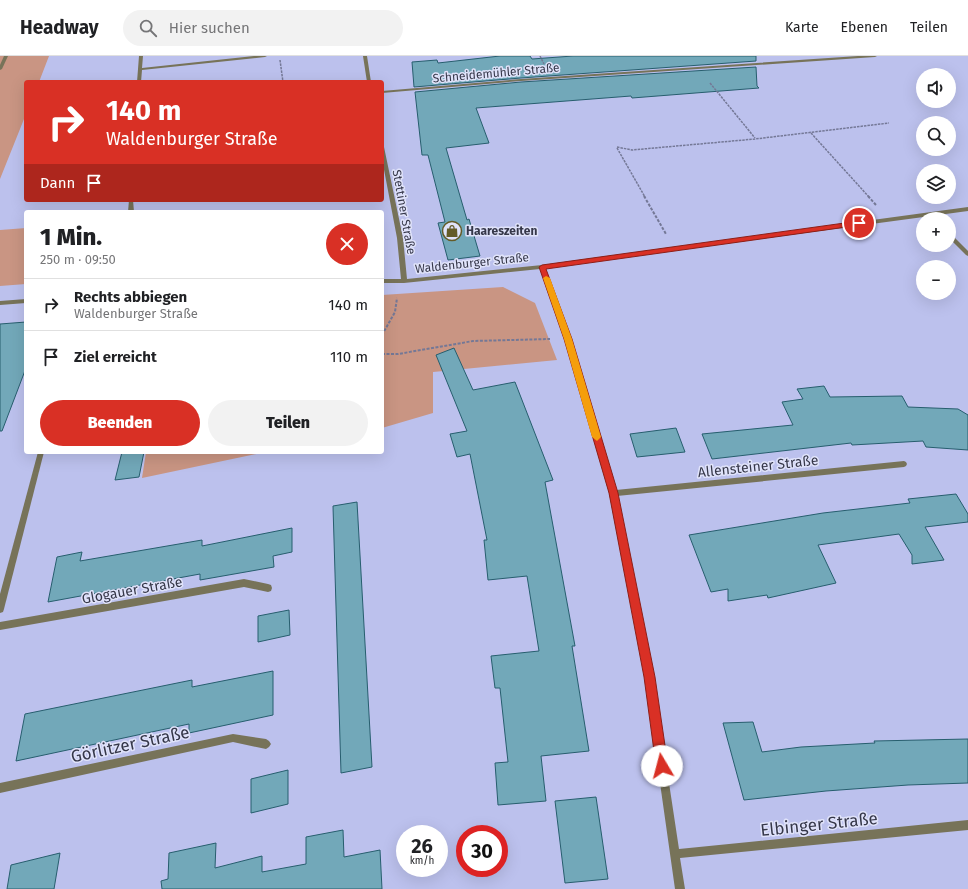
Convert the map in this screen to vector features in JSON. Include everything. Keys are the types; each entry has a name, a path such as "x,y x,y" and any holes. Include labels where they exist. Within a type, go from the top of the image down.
{"street":[{"path":"0,69 6,56"},
{"path":"139,80 142,56"},
{"path":"140,68 265,56"},
{"path":"365,56 369,80"},
{"name":"Schneidemühler Straße","path":"384,92 521,80 875,56"},
{"name":"Stettiner Straße","path":"384,157 400,238 404,281"},
{"name":"Waldenburger Straße","path":"954,212 968,209"},
{"name":"Waldenburger Straße","path":"384,281 404,281 542,267 889,220 916,218"},
{"path":"956,242 968,254"},
{"path":"542,267 568,339 613,493 649,677 680,889"},
{"path":"0,303 24,301"},
{"path":"0,609 40,454"},
{"name":"Allensteiner Straße","path":"613,493 904,464"},
{"name":"Glogauer Straße","path":"0,626 244,583 268,588"},
{"name":"Görlitzer Straße","path":"0,788 233,738 266,744"},
{"name":"Elbinger Straße","path":"674,854 968,825"}],"path":[{"path":"279,56 283,80"},
{"path":"697,68 755,139"},
{"path":"675,249 617,147 632,150 755,139 889,123"},
{"path":"810,133 889,220"},
{"path":"384,332 390,324 398,302 392,281"},
{"path":"384,354 398,354 473,341 568,339"}],"shaded area":[{"path":"0,56 49,56 40,80 24,80 24,119 0,179"},
{"path":"24,228 24,284 0,286 0,230"},
{"path":"503,287 535,303 557,360 433,372 433,413 384,427 384,295"},
{"path":"146,454 256,454 142,478"}],"building":[{"path":"500,56 530,56 532,59 573,56 756,56 756,61 414,87 412,62 437,60 438,63"},
{"path":"756,67 757,86 759,88 476,108 489,143 446,148 467,220 469,219 480,256 448,260 438,223 445,222 428,155 422,155 415,92 521,82"},
{"path":"24,322 24,373 2,431 0,431 0,324"},
{"path":"454,348 473,390 515,382 553,480 545,482 575,646 572,646 589,751 541,756 546,801 498,805 495,763 508,762 500,688 495,688 491,656 539,651 527,576 488,580 484,540 487,540 470,454 457,457 450,434 467,431 436,355"},
{"path":"824,386 830,397 902,396 908,407 958,409 968,415 968,450 926,447 923,441 852,445 851,443 712,459 702,434 793,425 782,402 803,399 797,389"},
{"path":"676,428 685,452 637,457 630,434"},
{"path":"122,454 144,454 139,477 115,480"},
{"path":"956,494 968,514 968,522 925,527 944,560 912,564 912,555 899,534 818,545 836,583 768,598 767,595 728,601 728,589 711,592 689,535 823,513 910,503 908,499"},
{"path":"357,502 372,767 341,773 333,506"},
{"path":"292,528 292,552 273,556 274,567 200,580 200,574 48,602 57,557 82,552 80,561 202,540 202,546"},
{"path":"289,610 290,635 258,642 258,616"},
{"path":"273,671 273,715 189,733 189,724 16,761 25,714 192,680 192,687"},
{"path":"753,722 762,752 801,747 875,743 874,741 968,739 968,783 908,785 826,791 744,800 723,723"},
{"path":"288,770 288,804 251,813 251,779"},
{"path":"596,797 608,879 565,883 555,801"},
{"path":"343,830 344,857 380,850 382,889 162,889 161,881 168,879 169,853 216,843 215,868 262,856 262,872 306,864 306,837"},
{"path":"60,853 54,889 7,889 11,865"}],"slow traffic":[{"path":"546,278 568,339 597,437"}],"place":[{"name":"Haareszeiten","path":"452,231"}],"route":[{"path":"662,766 649,677 613,493 568,339 542,267 859,223"}]}
